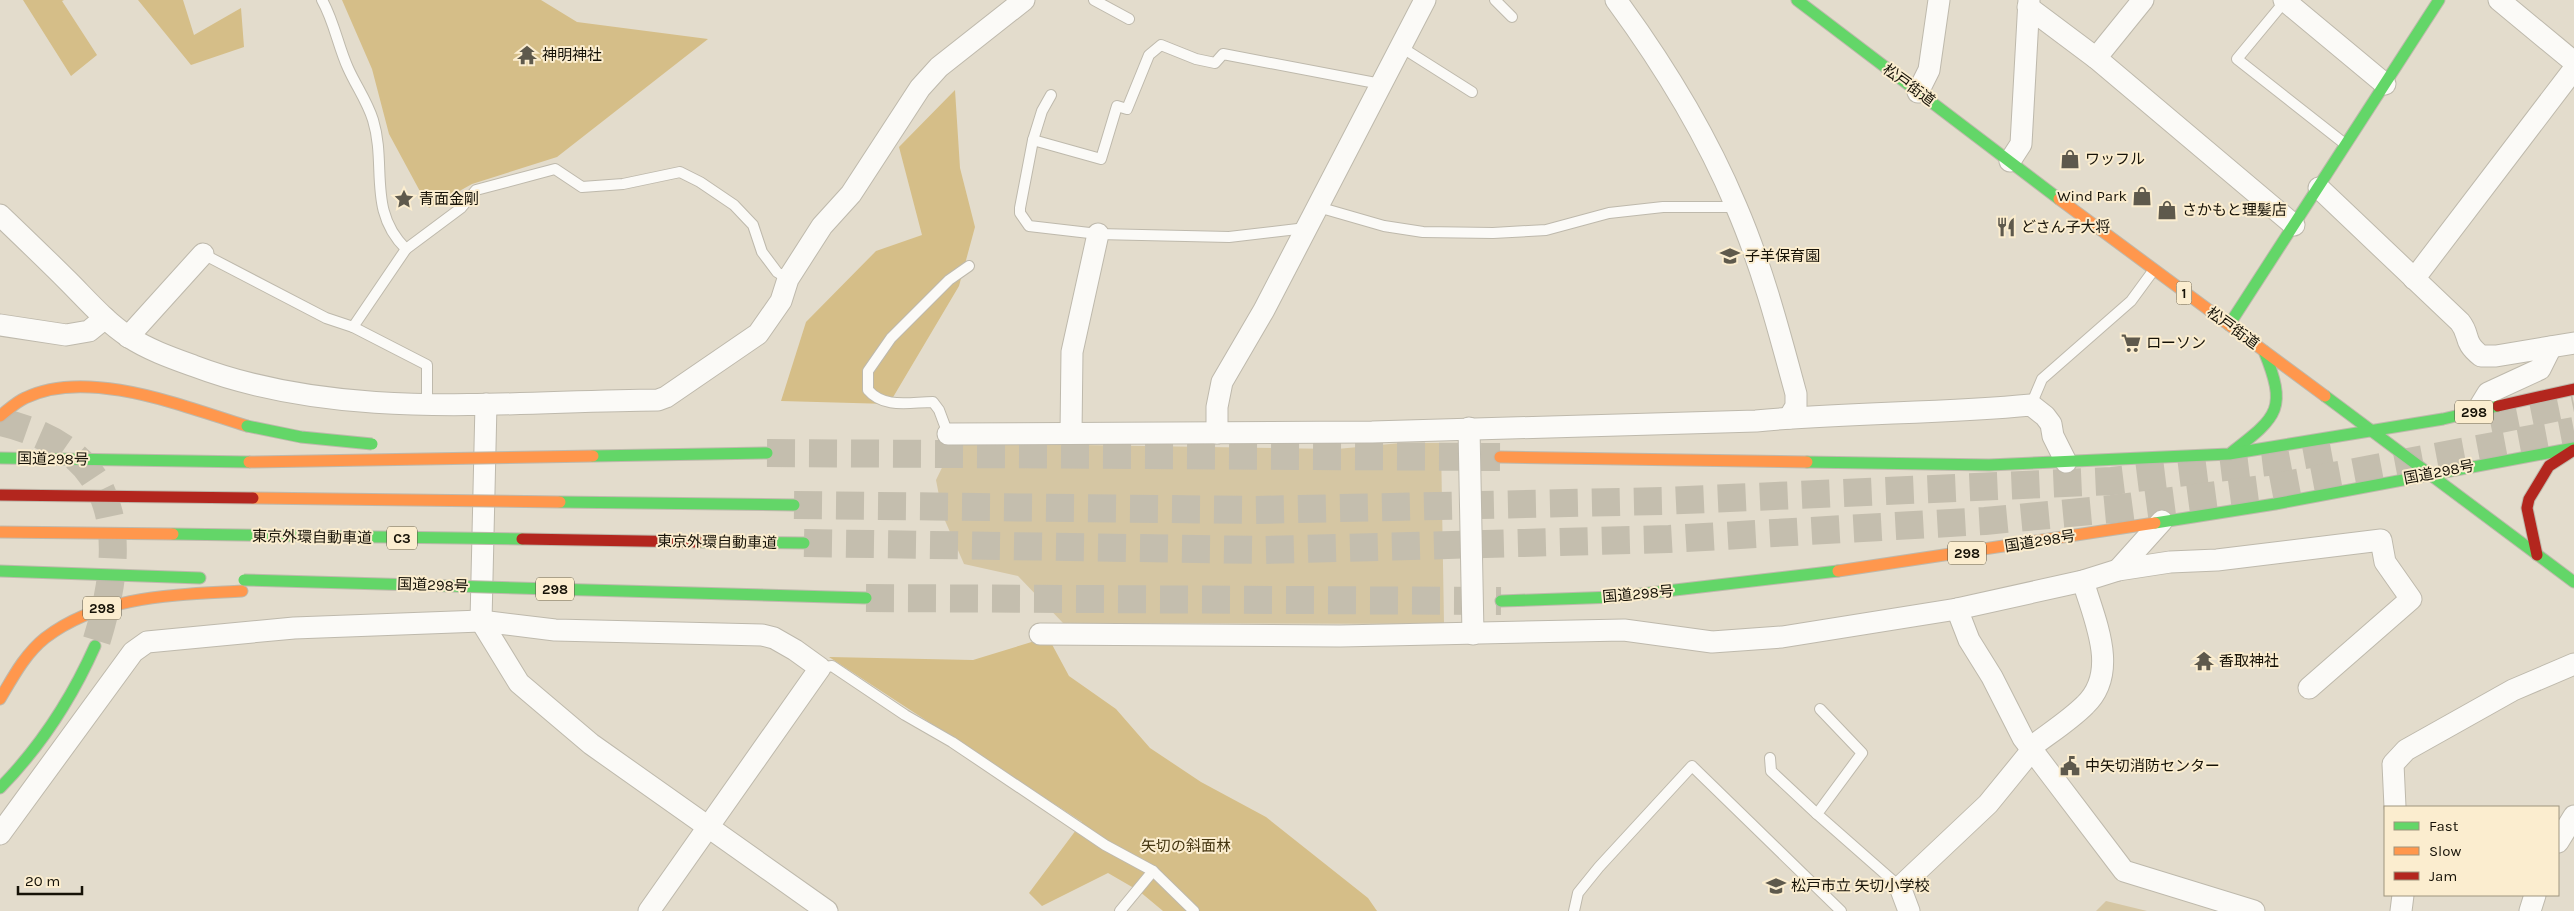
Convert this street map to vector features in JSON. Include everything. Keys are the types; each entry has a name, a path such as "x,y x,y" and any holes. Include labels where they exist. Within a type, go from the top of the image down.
{"main road":[{"name":"松戸街道","path":"1796,0 2154,271 2264,351 2305,384 2373,431 2574,582"},
{"path":"2229,325 2440,0"},
{"path":"2229,454 2266,426 2277,411 2279,396 2273,372 2264,351"},
{"path":"0,416 26,397 52,389 78,386 105,388 134,393 247,426 301,437 381,445"},
{"name":"298","path":"1500,457 1989,464 2229,454 2373,431 2477,411 2574,389"},
{"path":"478,446 655,445 724,454"},
{"path":"2537,555 2527,508 2529,499 2549,466 2574,449"},
{"name":"国道298号","path":"1501,602 1615,596 1722,586 1934,558 2274,504 2428,474 2574,449"},
{"name":"国道298号","path":"0,458 249,462 767,453"},
{"path":"0,495 794,506"},
{"name":"東京外環自動車道","path":"0,532 804,544"},
{"name":"298","path":"0,571 214,579"},
{"name":"298","path":"0,699 20,663 51,631 69,620 116,604 240,583 492,587 866,598"},
{"path":"0,788 18,771 62,711 82,678 95,646"}],"street":[{"path":"0,216 105,318 128,337 156,352 226,378 286,393 336,400 426,405 658,400 758,334 781,301 788,279 822,226 851,194 879,154 920,88 939,67 1024,0"},
{"path":"1217,432 1222,382 1318,208 1425,0"},
{"path":"1616,0 1678,93 1709,147 1737,207 1762,277 1796,394 1796,406 1789,418"},
{"path":"1918,92 1929,70 1939,0"},
{"path":"2096,58 2143,0"},
{"path":"2285,0 2385,84"},
{"path":"2499,0 2574,62"},
{"path":"2028,4 2096,58 2294,225"},
{"path":"2010,161 2021,144 2028,4"},
{"path":"2414,279 2574,69"},
{"path":"2319,188 2460,322 2465,328 2466,341 2481,356 2496,356 2574,343"},
{"path":"1071,433 1072,352 1098,234"},
{"path":"128,337 203,254"},
{"path":"0,325 66,335 89,331 105,318"},
{"path":"2477,411 2488,393 2540,369 2551,347"},
{"path":"486,404 481,621 519,683 591,744 827,911"},
{"path":"948,434 1372,432 1756,421 1814,415 1961,412 2031,405 2045,416 2051,424 2053,436 2066,462"},
{"path":"1469,428 1474,634"},
{"path":"2118,570 2162,521"},
{"path":"1040,634 1340,636 1624,630 1712,642 1782,637 1957,609 2083,581 2118,570 2170,562 2217,560 2381,540 2385,562 2411,599 2309,688"},
{"path":"1909,911 1900,887 1988,804 2031,749 2087,704 2100,682 2103,648 2083,581"},
{"path":"1957,609 1969,640 2031,749 2124,871 2254,911"},
{"path":"0,834 133,652 146,642 294,628 481,621 556,630 762,635 774,638 820,668 649,911"},
{"path":"2395,806 2393,764 2406,750 2513,690 2574,664"},
{"path":"2559,840 2574,816"},
{"path":"2401,911 2403,896"},
{"path":"2530,911 2535,896"}],"lane":[{"path":"322,0 348,68 372,118 377,137 380,199 386,220 396,241 406,250"},
{"path":"1094,0 1129,19"},
{"path":"1495,0 1512,17"},
{"path":"2285,0 2236,60 2346,145"},
{"path":"1032,140 1101,159 1117,106 1127,109 1149,55 1161,45 1196,59 1215,63 1223,54 1381,84"},
{"path":"1401,47 1472,92"},
{"path":"1051,95 1042,111 1032,140 1020,213 1029,226 1098,234 1230,237 1307,228"},
{"path":"353,327 406,250 461,208 476,190 554,169 582,187 595,188 644,181 680,172 700,182 734,205 752,226 762,252 777,272 788,279"},
{"path":"1318,208 1384,226 1422,232 1493,233 1546,230 1610,213 1663,207 1737,207"},
{"path":"203,254 326,318 353,327 426,365 426,405"},
{"path":"948,434 939,410 933,402 883,402 875,398 868,390 868,372 891,338 911,316 949,280 970,266"},
{"path":"2031,405 2042,379 2131,301 2154,271"},
{"path":"820,668 832,666 905,716 952,742 1105,845 1153,871 1194,911"},
{"path":"1817,814 1862,753 1820,709"},
{"path":"1770,758 1771,771 1900,887"},
{"path":"1574,911 1578,894 1599,867 1692,766 1841,911"},
{"path":"1120,911 1153,871"}],"shaded area":[{"path":"954,443 1337,449 1401,443 1441,443 1444,624 1063,623 1018,576 964,564 943,516 936,480"},
{"path":"2106,901 2147,911 2096,911"}],"green space":[{"path":"23,0 64,0 62,1 97,55 71,76"},
{"path":"138,0 183,0 194,35 241,8 244,47 191,65"},
{"path":"342,0 541,0 577,22 708,39 557,157 472,184 429,208 389,134 372,69"},
{"path":"955,90 960,168 975,227 959,286 889,404 781,401 806,322 876,251 922,235 899,147"},
{"name":"矢切の斜面林","path":"1048,637 1069,676 1116,709 1150,748 1201,782 1266,817 1368,898 1377,911 1163,911 1139,891 1108,873 1042,906 1029,893 1082,822 829,657 973,660"}],"tunnel":[{"path":"2490,421 2574,404"},
{"path":"0,422 41,435 72,454 94,478 107,506 112,537 112,571 106,608 95,646"},
{"path":"804,543 1264,550 1669,539 1985,521 2112,509 2270,488 2574,431"},
{"path":"794,505 1255,510 1662,501 2112,481 2267,462 2332,450"},
{"path":"767,453 1500,457"},
{"path":"866,598 1501,601"}],"traffic: fast":[{"path":"1797,0 2059,199"},
{"path":"2229,325 2439,0"},
{"path":"2232,452 2260,429 2269,419 2274,409 2276,399 2275,386 2264,351"},
{"path":"2325,396 2574,582"},
{"path":"1807,462 1989,465 2229,454 2443,419 2498,406"},
{"path":"247,426 301,437 372,444"},
{"path":"2155,523 2275,504 2574,448"},
{"path":"593,456 767,453"},
{"path":"0,458 249,462"},
{"path":"560,502 794,505"},
{"path":"173,534 522,539"},
{"path":"699,542 804,543"},
{"path":"0,571 200,578"},
{"path":"1501,601 1615,597 1838,571"},
{"path":"244,580 866,598"},
{"path":"0,788 42,739 76,685 95,646"}],"traffic: slow":[{"path":"2059,199 2325,396"},
{"path":"0,416 25,398 50,390 77,387 106,388 166,401 247,426"},
{"path":"249,462 593,456"},
{"path":"1500,457 1807,462"},
{"path":"253,498 560,502"},
{"path":"1838,571 2155,523"},
{"path":"0,532 173,534"},
{"path":"0,699 20,666 38,644 67,624 90,613 114,605 165,596 242,591"}],"traffic: jam":[{"path":"2498,406 2574,389"},
{"path":"2537,555 2527,508 2529,499 2549,466 2574,450"},
{"path":"0,495 253,498"},
{"path":"522,539 699,542"}],"place":[{"name":"神明神社","path":"527,55"},
{"name":"ワッフル","path":"2070,159"},
{"name":"Wind Park","path":"2142,196"},
{"name":"青面金剛","path":"404,199"},
{"name":"さかもと理髪店","path":"2167,210"},
{"name":"どさん子大将","path":"2006,227"},
{"name":"子羊保育園","path":"1730,256"},
{"name":"ローソン","path":"2131,343"},
{"name":"香取神社","path":"2204,661"},
{"name":"中矢切消防センター","path":"2070,766"},
{"name":"松戸市立 矢切小学校","path":"1776,886"}]}
